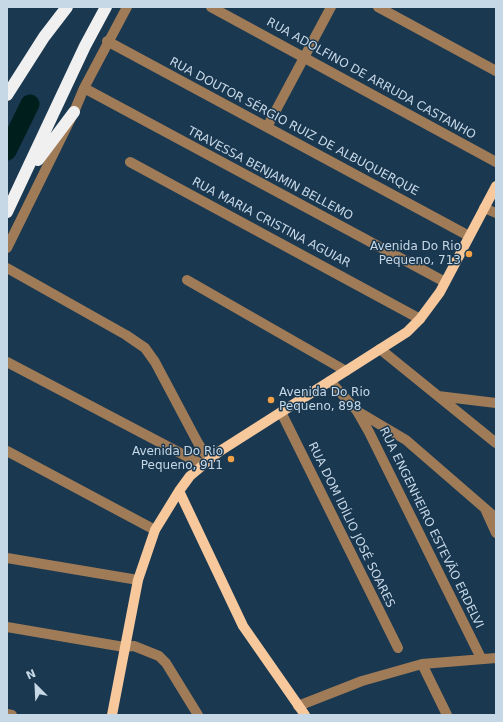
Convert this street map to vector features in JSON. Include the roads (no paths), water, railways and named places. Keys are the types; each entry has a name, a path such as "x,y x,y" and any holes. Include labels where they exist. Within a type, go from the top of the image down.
{"highway":[{"path":"7,95 44,37 67,7"},
{"path":"7,212 85,46 106,7"},
{"path":"22,182 74,112"}],"main road":[{"path":"112,715 138,580 155,530 179,491 190,476 225,447 407,332 420,319 445,282 496,186"},
{"path":"179,491 243,626 305,715"}],"street":[{"path":"7,248 74,112 84,88 127,7"},
{"name":"RUA ADOLFINO DE ARRUDA CASTANHO","path":"212,7 496,162"},
{"path":"267,127 331,7"},
{"path":"378,7 496,71"},
{"name":"RUA DOUTOR SÉRGIO RUIZ DE ALBUQUERQUE","path":"108,41 469,236"},
{"name":"TRAVESSA BENJAMIN BELLEMO","path":"84,88 445,282"},
{"name":"RUA MARIA CRISTINA AGUIAR","path":"130,162 420,319"},
{"path":"484,208 496,213"},
{"path":"7,268 126,335 145,348 198,443 206,462"},
{"path":"188,280 346,371"},
{"path":"380,349 496,443"},
{"path":"7,362 206,462"},
{"path":"330,381 357,410 406,440 496,518"},
{"path":"438,396 496,404"},
{"name":"RUA ENGENHEIRO ESTEVÃO ERDELVI","path":"357,410 482,658"},
{"name":"RUA DOM IDÍLIO JOSÉ SOARES","path":"281,412 398,648"},
{"path":"7,451 155,530"},
{"path":"484,507 496,533"},
{"path":"7,558 138,580"},
{"path":"7,627 124,647 142,648 163,659 198,715"},
{"path":"298,706 362,682 422,664 496,658"},
{"path":"422,664 447,715"},
{"path":"7,714 12,715"}],"waterway":[{"path":"7,151 30,104"}],"place":[{"name":"Avenida Do Rio Pequeno, 713","path":"469,254"},
{"name":"Avenida Do Rio Pequeno, 898","path":"271,400"},
{"name":"Avenida Do Rio Pequeno, 911","path":"231,459"}]}
